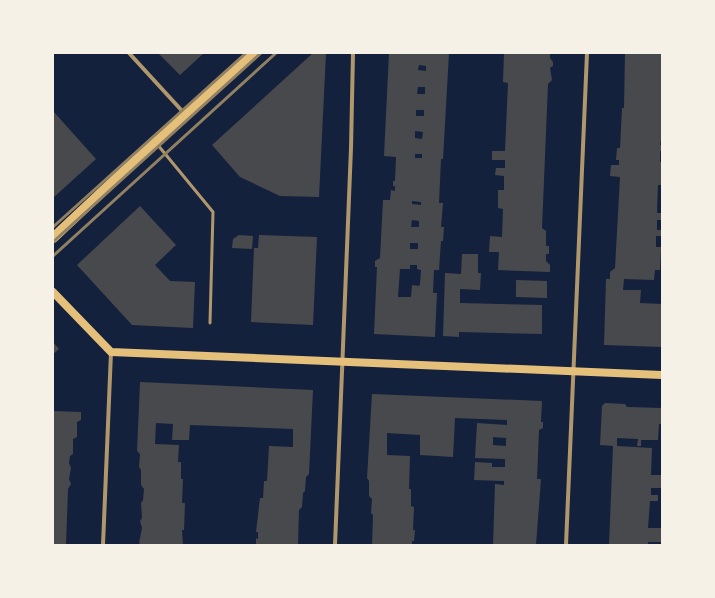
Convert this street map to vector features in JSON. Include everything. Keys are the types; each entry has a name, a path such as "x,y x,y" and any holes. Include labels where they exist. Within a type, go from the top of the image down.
{"main road":[{"path":"53,238 185,114 255,53"},
{"path":"53,292 111,352 662,375"}],"street":[{"path":"129,53 185,114"},
{"path":"335,545 351,148 352,53"},
{"path":"566,545 587,53"},
{"path":"103,545 111,352"}],"lane":[{"path":"156,142 213,212 210,324"}],"building":[{"path":"158,53 204,53 180,75"},
{"path":"313,53 326,53 319,197 280,196 240,177 212,145"},
{"path":"389,53 449,53 439,203 443,203 441,227 444,227 443,241 441,241 439,270 434,270 433,293 437,293 435,337 374,334 377,267 375,267 375,261 380,258 383,200 390,200 391,190 395,191 393,181 395,181 396,157 384,156","holes":["419,65 426,66 426,71 418,70","418,87 425,87 425,94 417,94","416,110 424,110 424,116 416,116","415,131 423,132 422,139 415,138","415,154 422,154 422,158 415,158","412,201 421,202 421,205 412,204","412,220 419,221 419,227 411,227","410,243 418,243 418,249 410,249","410,265 417,265 417,269 421,270 419,286 412,285 411,297 398,297 400,269 410,269"]},
{"path":"504,53 550,53 550,58 553,62 553,66 550,68 552,80 548,84 542,228 546,231 546,246 549,246 549,254 546,254 546,261 550,265 550,272 498,270 499,252 489,252 490,236 502,237 503,209 498,208 498,190 504,190 504,176 495,175 496,168 505,168 505,160 492,160 492,151 505,151 508,83 503,82"},
{"path":"625,53 662,53 662,133 660,145 662,145 662,151 660,151 660,162 662,162 662,185 658,185 657,213 662,213 662,220 657,220 657,230 661,230 661,236 656,236 656,247 661,247 660,270 655,270 654,280 624,279 623,290 641,290 640,303 662,304 662,347 604,345 606,279 610,279 610,272 615,268 620,177 610,176 611,165 619,165 619,160 616,160 617,148 620,148 622,108 624,108"},
{"path":"53,111 96,159 53,198"},
{"path":"140,206 176,245 155,265 170,281 195,282 193,328 132,325 77,265"},
{"path":"239,235 253,236 252,249 232,248 233,239"},
{"path":"259,235 317,237 313,325 251,322 254,248 258,248"},
{"path":"462,254 478,254 478,273 481,273 480,290 460,289 460,303 542,305 542,334 459,332 459,337 443,336 445,273 461,274"},
{"path":"516,280 547,281 547,298 516,297"},
{"path":"53,342 59,349 53,354"},
{"path":"140,382 313,390 309,474 306,477 302,507 299,510 298,545 256,545 256,538 258,539 258,532 256,532 260,498 263,498 264,481 267,481 269,446 293,447 293,429 190,425 189,440 172,440 173,424 156,423 155,444 179,445 178,462 181,462 181,479 183,479 182,503 185,503 184,530 182,530 183,545 141,545 139,543 142,528 140,521 142,518 141,503 143,500 144,489 141,485 141,470 139,467 140,454 137,451"},
{"path":"372,394 542,401 541,422 543,422 543,428 539,430 537,479 541,479 536,545 493,545 495,484 504,485 504,481 474,480 475,462 492,463 492,467 505,467 505,459 475,458 477,423 507,425 507,420 455,418 453,457 420,455 420,435 387,433 387,455 410,456 409,489 411,489 411,506 414,507 413,530 415,530 412,545 372,545 372,499 369,496 369,481 367,478","holes":["493,437 506,438 506,446 493,445"]},
{"path":"605,403 625,404 627,407 662,408 662,424 659,424 658,440 641,440 641,446 637,446 638,439 617,438 617,446 652,448 651,475 662,475 662,488 651,488 651,495 658,495 658,501 650,501 648,528 662,528 662,542 648,542 648,545 609,545 613,446 600,445 602,406"},
{"path":"53,411 81,412 81,420 77,422 77,437 73,439 73,454 70,456 69,463 71,468 69,479 71,484 68,489 66,545 53,545"}],"railway":[{"path":"53,227 246,53"},
{"path":"53,242 261,53"},
{"path":"53,256 276,53"}]}
